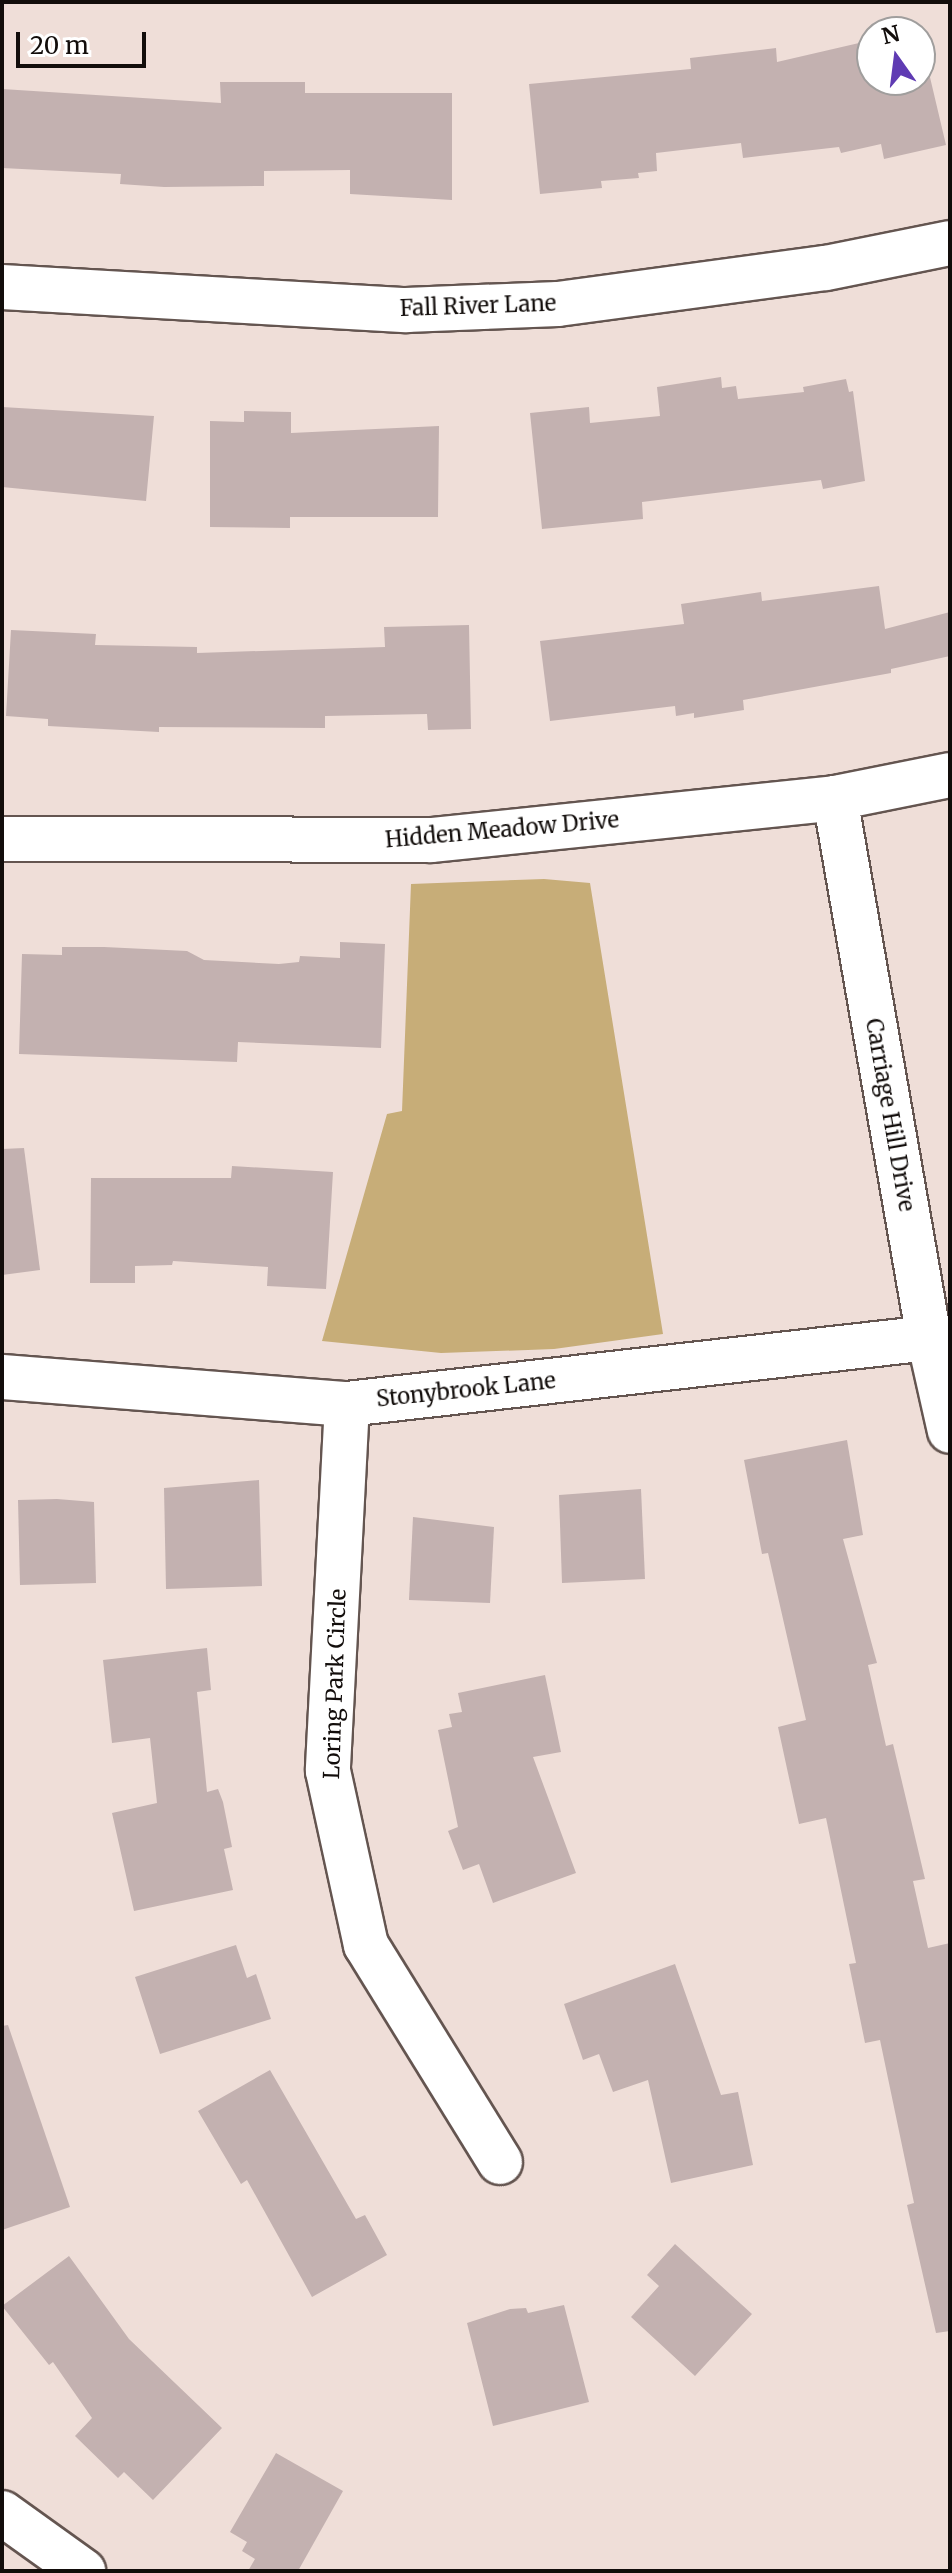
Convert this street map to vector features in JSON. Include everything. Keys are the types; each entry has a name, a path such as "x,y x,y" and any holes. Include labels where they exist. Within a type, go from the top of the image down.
{"street":[{"name":"Fall River Lane","path":"2,287 406,310 558,304 826,268 950,243"},
{"name":"Hidden Meadow Drive","path":"2,839 431,840 835,798 950,775"},
{"name":"Carriage Hill Drive","path":"835,798 929,1338 950,1431"},
{"name":"Stonybrook Lane","path":"2,1377 347,1404 929,1338"},
{"name":"Loring Park Circle","path":"347,1404 328,1771 366,1945 500,2162"},
{"path":"2,2513 83,2571"}],"shaded area":[{"path":"544,879 590,883 663,1334 554,1349 441,1353 322,1341 387,1114 402,1111 411,884"}],"building":[{"path":"856,44 856,96 934,96 946,145 884,159 881,144 841,153 839,147 743,158 741,143 656,153 657,171 638,173 639,178 601,181 602,188 540,194 529,84 691,69 690,58 776,48 777,62"},
{"path":"220,82 305,82 305,93 452,93 452,200 350,194 350,170 264,171 264,186 164,187 120,184 121,174 2,168 2,89 221,103"},
{"path":"721,377 722,388 736,386 738,399 804,392 803,387 846,379 849,392 853,391 865,481 823,489 821,480 642,502 643,519 542,529 530,413 589,407 590,423 660,416 657,387"},
{"path":"2,407 154,416 146,501 2,487"},
{"path":"244,411 291,412 291,433 439,426 438,517 290,517 290,528 210,527 210,421 244,422"},
{"path":"879,586 885,629 950,612 950,656 891,669 891,673 743,700 744,710 694,718 694,713 676,716 675,706 550,721 540,641 684,624 681,604 761,592 762,601"},
{"path":"469,625 471,729 428,730 427,714 325,716 325,728 159,727 159,732 48,726 48,719 6,716 11,630 96,634 95,645 197,647 197,653 385,647 384,627"},
{"path":"340,942 385,944 381,1048 238,1042 237,1062 19,1054 22,954 62,955 62,947 104,947 187,951 204,960 279,964 299,962 300,956 340,958"},
{"path":"24,1148 40,1270 2,1275 2,1149"},
{"path":"232,1166 333,1172 326,1289 267,1286 268,1267 173,1261 172,1265 135,1266 135,1283 90,1283 91,1178 231,1178"},
{"path":"847,1440 863,1535 843,1539 877,1663 868,1665 886,1746 893,1744 925,1879 913,1881 928,1948 950,1943 950,2331 936,2333 907,2205 914,2203 880,2040 865,2043 849,1964 856,1963 826,1818 799,1824 778,1727 806,1720 768,1553 762,1554 744,1460"},
{"path":"259,1480 262,1586 166,1589 164,1488"},
{"path":"641,1489 645,1579 562,1583 559,1495"},
{"path":"18,1500 94,1502 96,1583 20,1585"},
{"path":"413,1517 494,1527 490,1603 409,1600"},
{"path":"207,1648 211,1690 197,1692 207,1792 218,1789 223,1802 232,1847 224,1849 233,1890 134,1911 112,1813 157,1803 150,1738 112,1743 103,1660"},
{"path":"545,1675 561,1752 533,1757 576,1873 493,1903 479,1864 463,1870 448,1831 458,1827 438,1730 452,1727 449,1714 462,1712 458,1693"},
{"path":"236,1945 247,1978 256,1974 271,2019 160,2054 135,1977"},
{"path":"675,1964 721,2095 738,2092 753,2165 671,2183 648,2080 613,2092 599,2054 583,2060 564,2004"},
{"path":"8,2025 70,2207 2,2230 2,2026"},
{"path":"270,2070 356,2219 365,2215 387,2255 312,2297 247,2180 241,2184 198,2111"},
{"path":"675,2244 752,2314 695,2376 631,2317 659,2286 647,2275"},
{"path":"69,2256 129,2339 222,2428 153,2500 124,2472 118,2478 75,2436 92,2418 53,2362 49,2365 2,2306"},
{"path":"564,2305 589,2402 493,2426 467,2323 510,2309 526,2308 528,2313"},
{"path":"276,2453 343,2491 298,2571 248,2571 255,2559 242,2551 247,2542 230,2532"}]}
